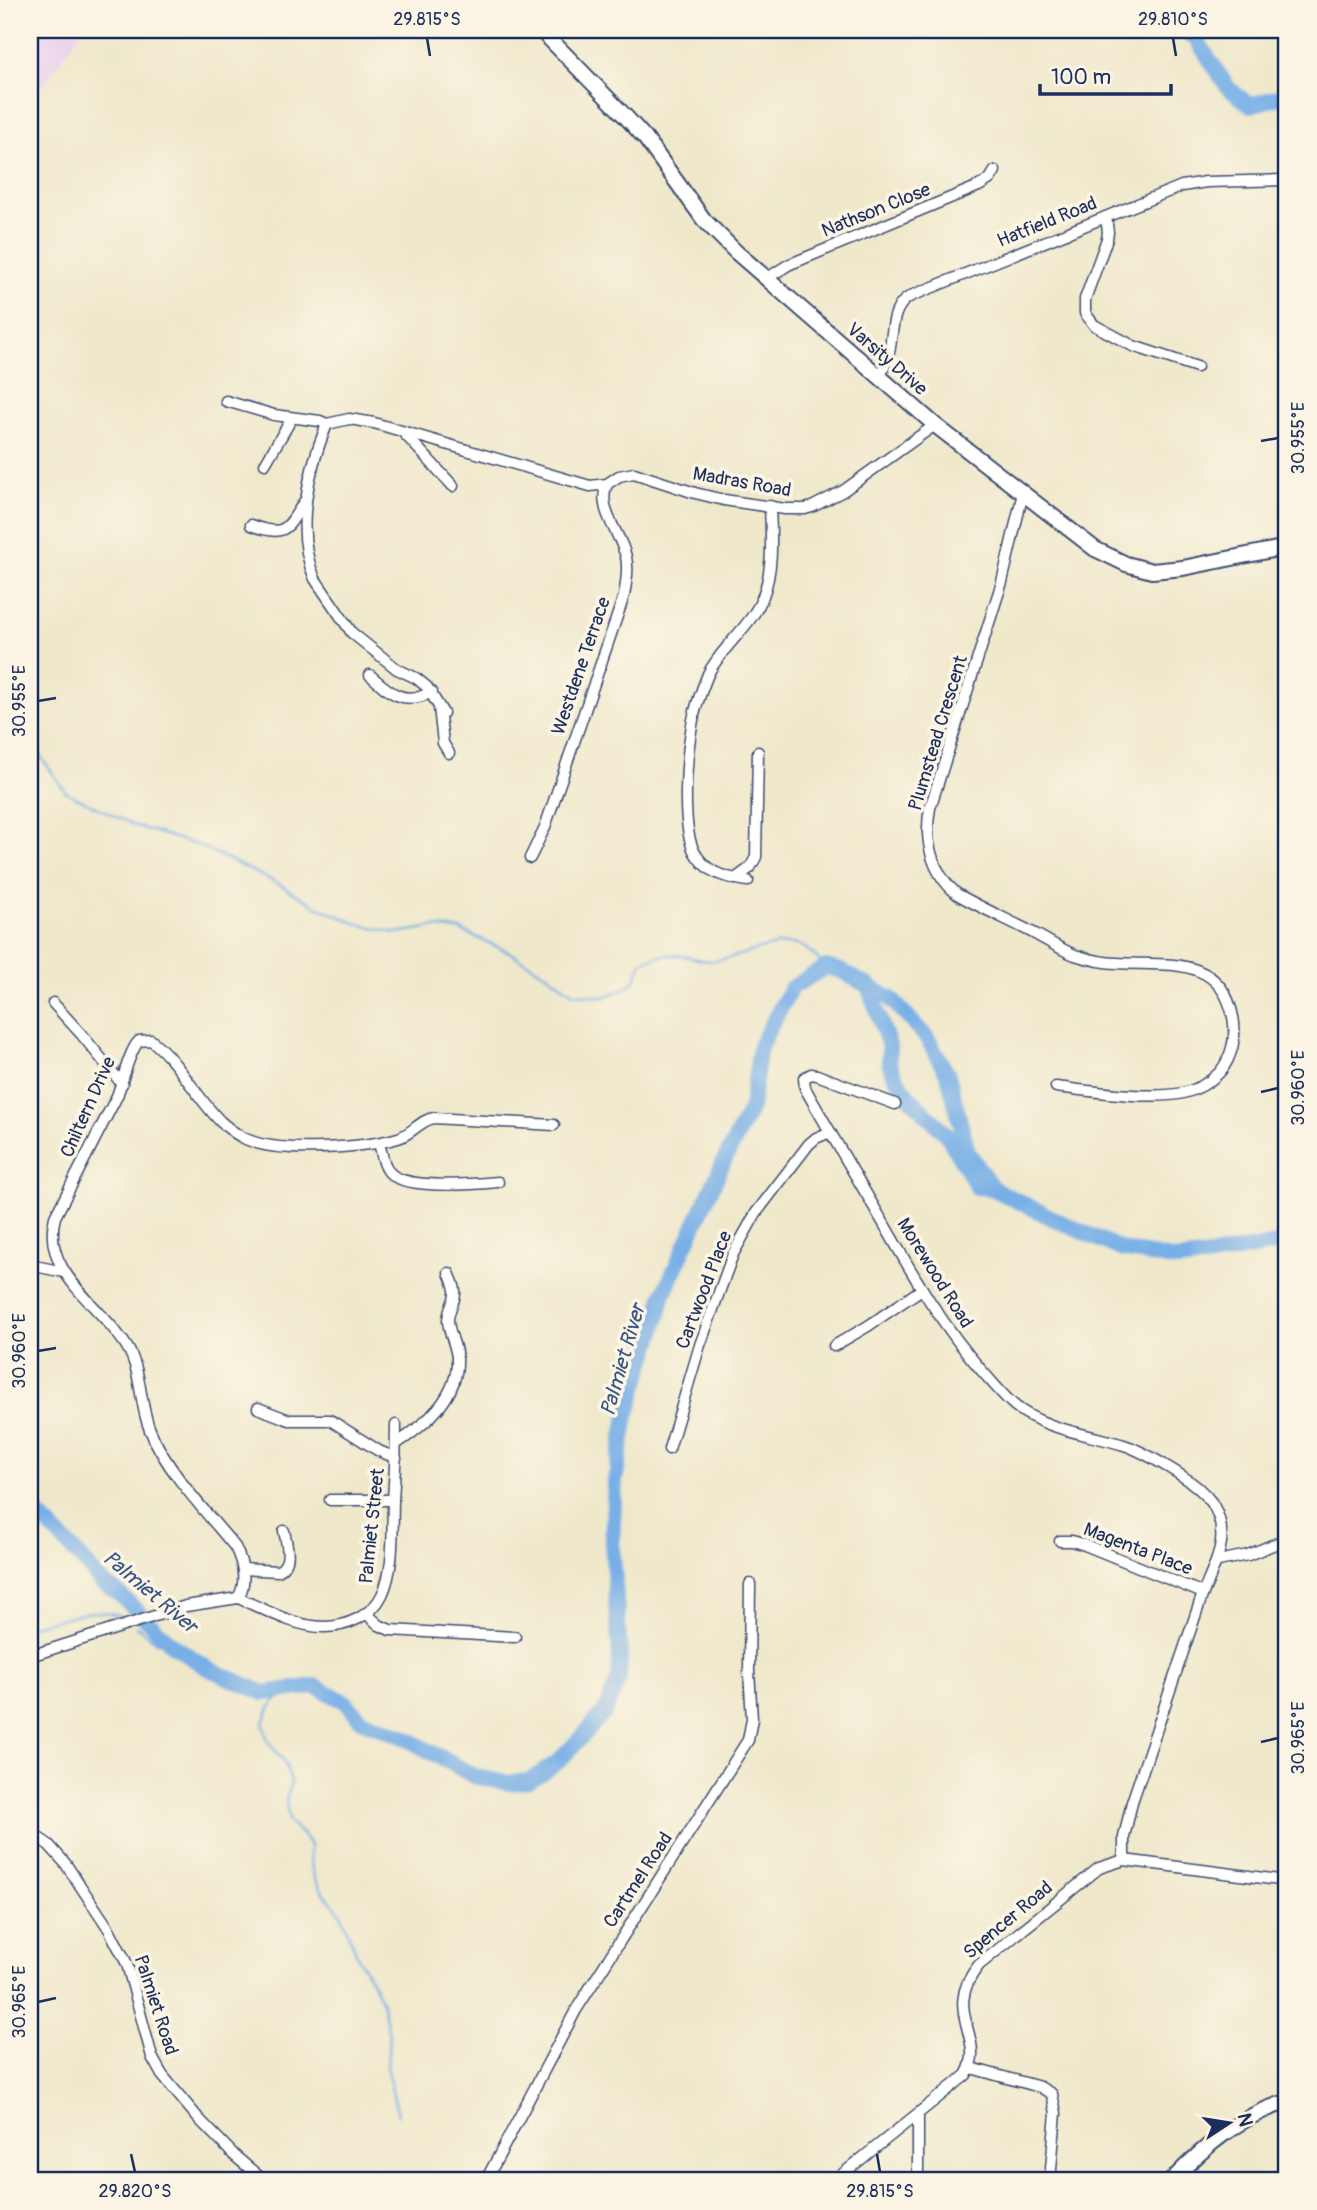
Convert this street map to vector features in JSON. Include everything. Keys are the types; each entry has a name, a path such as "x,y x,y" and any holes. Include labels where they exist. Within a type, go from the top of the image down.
{"street":[{"name":"Varsity Drive","path":"541,30 645,138 710,226 766,279 935,425 1095,549 1145,570 1184,568 1287,547"},
{"name":"Nathson Close","path":"766,279 788,265 979,186 990,179 995,171"},
{"name":"Hatfield Road","path":"879,377 888,356 899,305 905,299 1165,192 1194,183 1287,180"},
{"path":"1105,217 1108,226 1107,239 1085,299 1087,318 1094,325 1133,346 1197,367"},
{"path":"226,401 327,424 349,419 374,422 584,485 607,484"},
{"path":"264,464 292,418"},
{"path":"327,424 306,499 306,552 315,579 352,633 378,655 416,678 432,692 441,709 443,743 449,753"},
{"name":"Madras Road","path":"607,484 619,476 634,473 695,494 741,503 794,509 812,507 843,491 935,425"},
{"path":"402,432 453,486"},
{"name":"Westdene Terrace","path":"530,858 545,827 624,596 626,556 605,508 604,492 607,484"},
{"name":"Plumstead Crescent","path":"1023,493 1002,582 930,808 927,832 932,859 947,886 957,894 1072,954 1106,962 1167,963 1198,970 1210,977 1225,995 1234,1023 1232,1047 1223,1067 1210,1081 1191,1091 1154,1095 1056,1087"},
{"path":"251,525 267,531 282,531 292,522 306,499"},
{"path":"748,881 720,876 704,864 689,841 686,824 691,732 695,709 709,672 759,606 763,596 771,549 770,506"},
{"path":"370,675 394,695 416,698 432,692"},
{"path":"735,879 750,868 756,857 758,752"},
{"path":"53,1003 122,1084"},
{"name":"Chiltern Drive","path":"243,1569 235,1547 175,1474 155,1441 145,1415 128,1348 64,1272 53,1247 52,1227 55,1217 122,1084 132,1050 139,1041 147,1039 156,1044 218,1119 247,1140 264,1145 314,1148 379,1143 407,1135 425,1120 435,1118 554,1125"},
{"name":"Morewood Road","path":"895,1104 817,1075 807,1075 804,1078 805,1088 922,1289 965,1352 1017,1408 1056,1427 1128,1446 1152,1457 1201,1490 1212,1503 1219,1520 1222,1532 1218,1562 1203,1593 1132,1802 1124,1837 1124,1860"},
{"name":"Cartwood Place","path":"669,1449 716,1298 741,1236 809,1144 830,1132"},
{"path":"379,1143 387,1169 394,1177 403,1180 449,1186 498,1182"},
{"path":"30,1265 64,1272"},
{"path":"396,1444 415,1432 434,1414 448,1394 455,1376 456,1355 448,1316 455,1294 449,1273"},
{"path":"834,1346 922,1289"},
{"path":"258,1408 289,1420 330,1420 379,1451 396,1458"},
{"name":"Palmiet Street","path":"366,1614 383,1594 387,1578 396,1425"},
{"path":"330,1500 393,1500"},
{"path":"238,1598 242,1591 243,1569 284,1569 288,1557 284,1531"},
{"path":"1218,1562 1248,1555 1287,1539"},
{"name":"Magenta Place","path":"1060,1541 1084,1545 1203,1593"},
{"name":"Cartmel Road","path":"486,2180 576,2010 748,1740 752,1719 749,1671 750,1584"},
{"path":"30,1656 186,1606 238,1598 300,1622 321,1627 353,1622 366,1614 390,1630 515,1637"},
{"name":"Palmiet Road","path":"30,1832 49,1845 65,1863 109,1929 127,1964 152,2057 162,2075 198,2118 263,2180"},
{"path":"1124,1860 1287,1881"},
{"name":"Spencer Road","path":"971,2068 971,2049 962,2003 964,1987 970,1975 1088,1876 1111,1863 1124,1860"},
{"path":"835,2180 961,2081 971,2068 1040,2087 1052,2094 1056,2113 1050,2180"},
{"path":"1172,2180 1245,2118 1287,2102"},
{"path":"918,2115 918,2180"}],"shaded area":[{"path":"30,30 82,30 30,104"}],"waterway":[{"path":"1177,30 1195,37 1228,88 1250,105 1287,95"},
{"path":"30,728 39,754 66,792 133,825 200,846 275,882 320,908 358,924 396,933 434,927 460,930 509,952 573,993 604,997 624,989 634,982 642,962 665,955 711,961 780,944 791,944 808,950 826,967"},
{"name":"Palmiet River","path":"30,1506 102,1583 118,1593 173,1645 207,1668 264,1693 315,1686 346,1702 361,1720 402,1736 476,1777 509,1783 529,1781 558,1762 605,1712 619,1678 620,1655 612,1543 615,1481 627,1416 663,1295 751,1108 760,1046 791,988 826,967 841,971 890,998 927,1038 948,1075 968,1152 992,1188 1123,1250 1177,1260 1287,1242"},
{"path":"868,985 889,1046 889,1063 896,1078 909,1097 947,1135 977,1187 992,1188"},
{"path":"30,1626 92,1612 105,1612 128,1620"},
{"path":"136,1626 157,1642 170,1642"},
{"path":"284,1690 271,1706 263,1724 268,1741 285,1763 291,1782 286,1802 289,1822 310,1845 310,1860 315,1880 340,1912 359,1960 383,2005 389,2035 387,2070 398,2115"}]}
